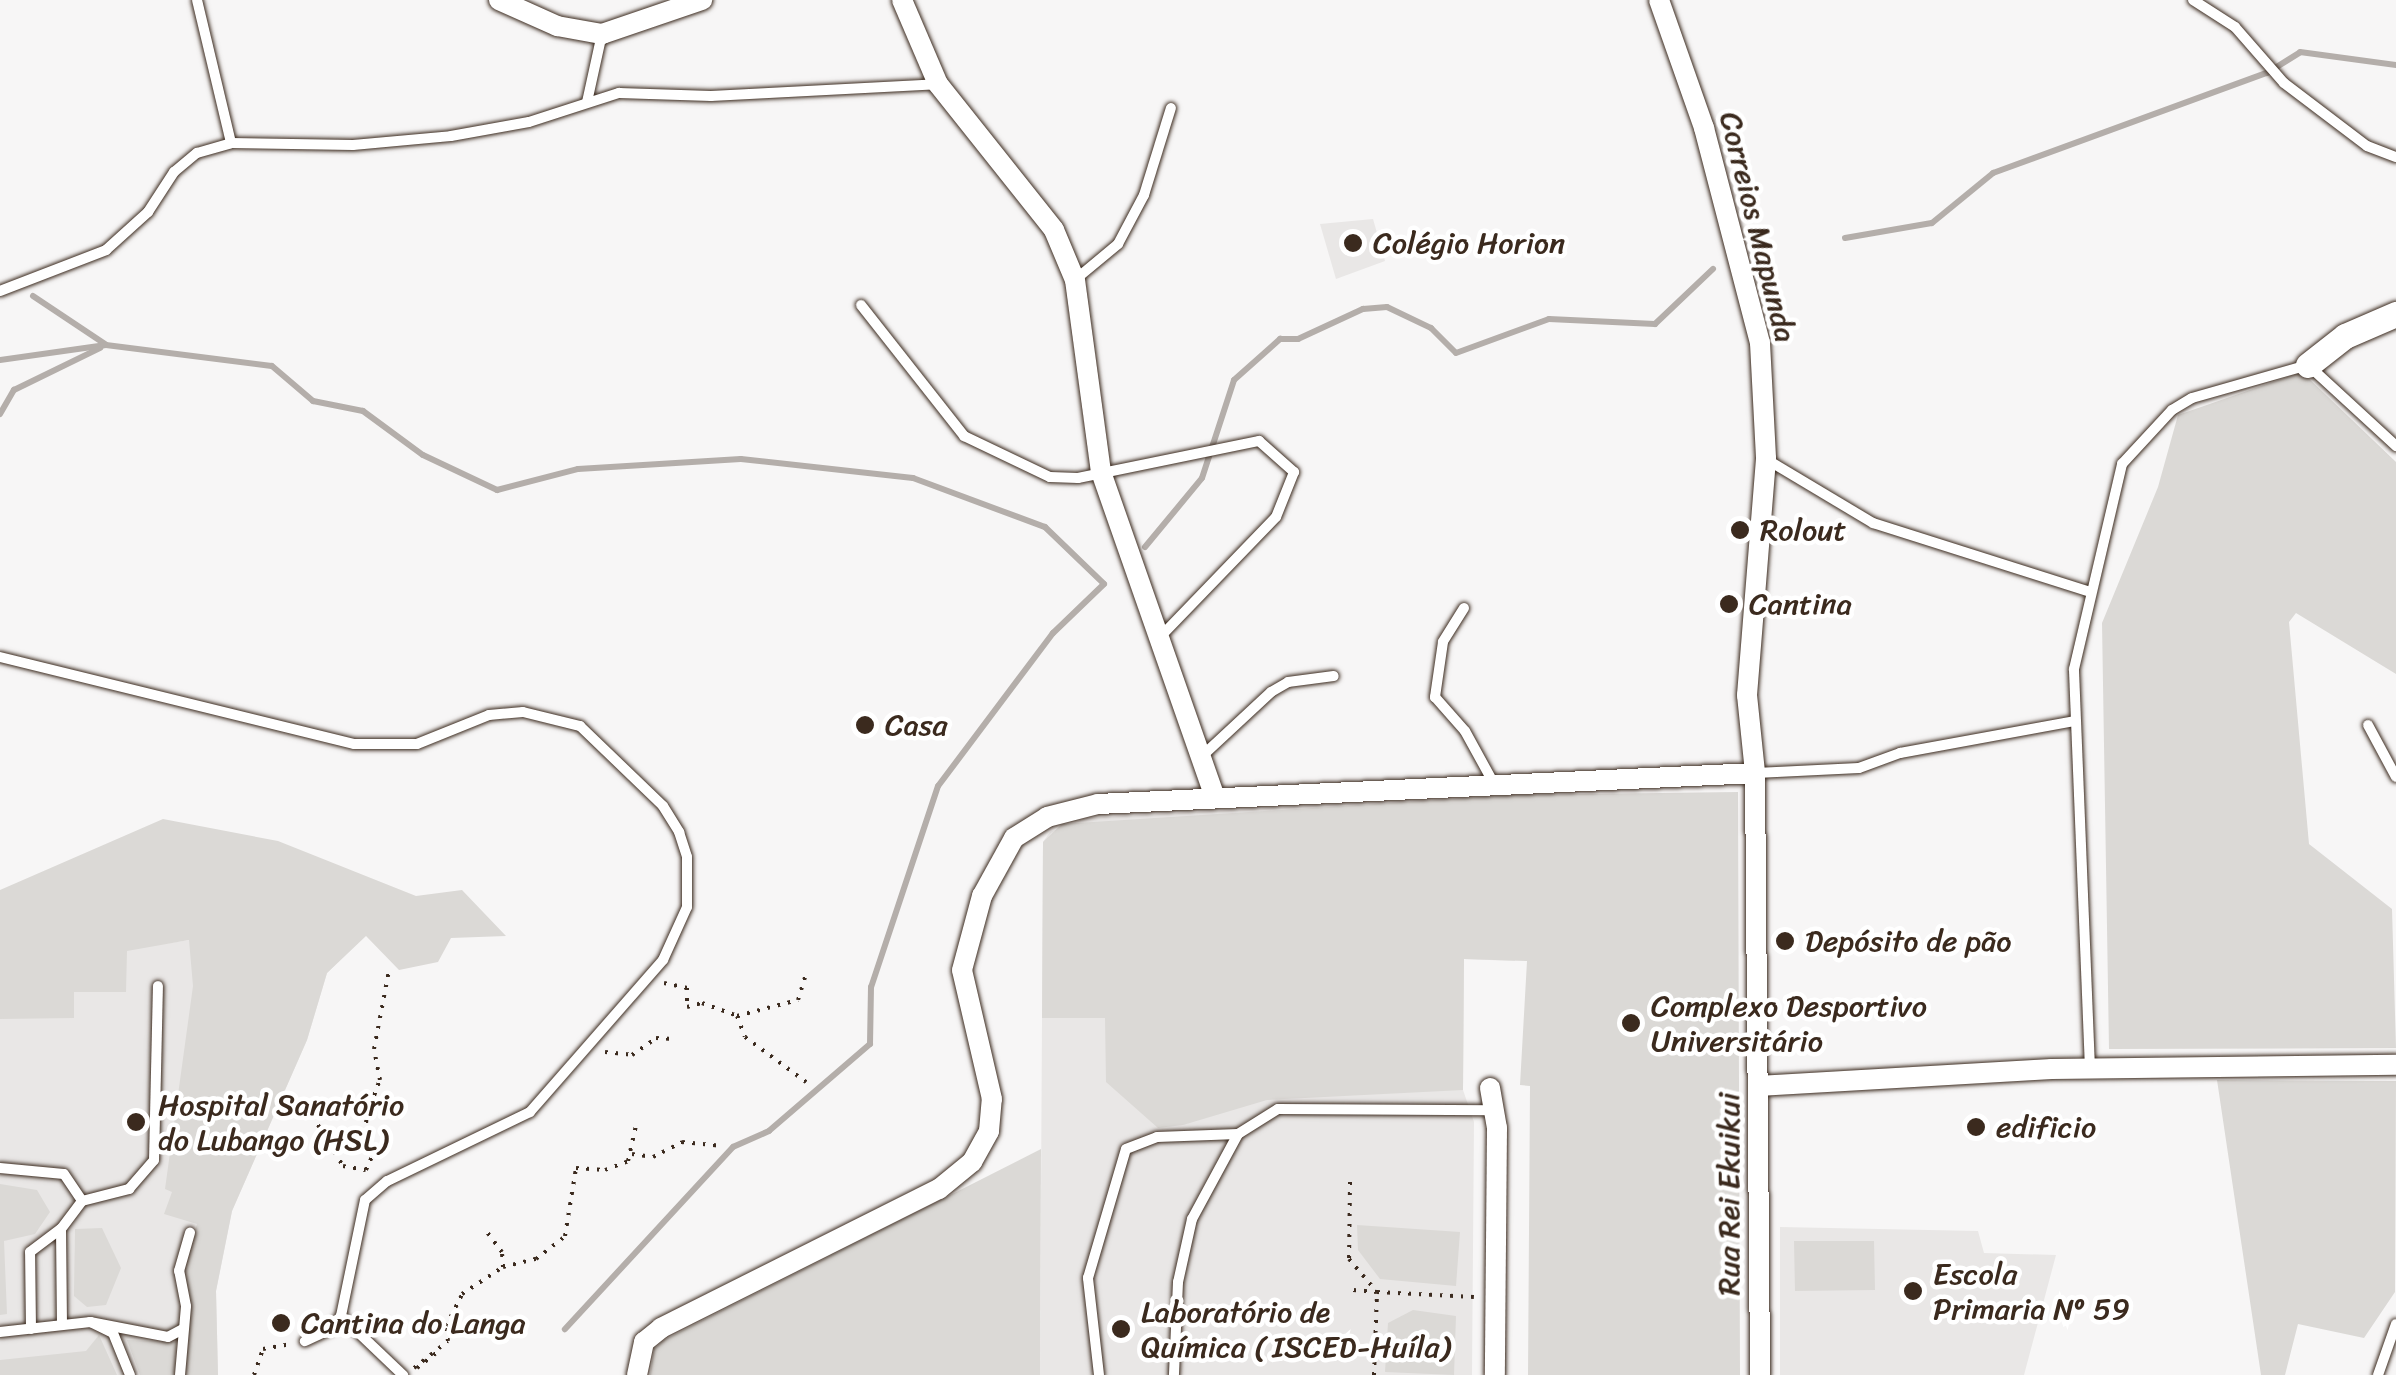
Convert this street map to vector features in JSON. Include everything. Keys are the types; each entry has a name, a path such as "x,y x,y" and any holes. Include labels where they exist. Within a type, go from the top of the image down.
{"street":[{"path":"499,0 557,26 602,34 702,0"},
{"path":"902,0 938,84 1054,230 1075,280 1102,472 1156,641 1215,798"},
{"name":"Correios Mapunda","path":"1659,0 1704,128 1760,344 1766,459 1747,695 1755,773"},
{"path":"2308,365 2345,336 2396,314"},
{"path":"636,1375 644,1342 661,1328 939,1188 972,1162 990,1131 992,1099 962,970 982,896 1014,838 1047,817 1098,804 1493,782 1755,773"},
{"name":"Rua Rei Ekuikui","path":"1755,773 1760,1375"},
{"path":"1758,1086 2090,1070 2396,1064"},
{"path":"1490,1088 1495,1375"}],"lane":[{"path":"197,0 231,143"},
{"path":"2193,0 2234,27 2284,83 2368,146 2396,156"},
{"path":"587,102 602,34"},
{"path":"0,291 106,250 148,212 174,172 197,153 231,143 352,145 450,136 529,122 620,93 711,96 938,84"},
{"path":"1075,280 1118,244 1144,195 1171,108"},
{"path":"860,305 964,436 1050,477 1102,472 1259,441 1294,472 1276,517 1156,641"},
{"path":"2090,1070 2074,669 2122,464 2172,410 2308,365 2396,446"},
{"path":"1766,459 1873,523 2090,592"},
{"path":"1464,608 1443,642 1435,696 1464,730 1493,782"},
{"path":"0,657 354,744 418,744 489,715 523,712 580,726 663,806 687,857 687,907 648,976 530,1112 387,1181 365,1200 341,1316 331,1330 305,1341"},
{"path":"1200,758 1271,692 1288,682 1334,676"},
{"path":"1755,773 1858,768 1900,753 2074,721"},
{"path":"2368,724 2396,777"},
{"path":"31,1329 30,1252 61,1229 82,1201 129,1188 151,1171 158,986"},
{"path":"1174,1375 1178,1282 1192,1219 1238,1134 1278,1108 1493,1110"},
{"path":"1099,1375 1088,1278 1126,1149 1158,1137 1238,1134"},
{"path":"0,1168 64,1174 82,1201"},
{"path":"61,1229 62,1325"},
{"path":"180,1375 186,1294 179,1271 190,1233"},
{"path":"341,1316 400,1372"},
{"path":"90,1322 113,1333 130,1375"},
{"path":"0,1332 90,1322 168,1337 182,1329"},
{"path":"2379,1375 2396,1324"}],"path":[{"path":"307,1107 342,1166 366,1170 374,1152 365,1133 367,1114 380,1080 374,1049 389,970"},
{"path":"648,976 688,988 686,1007 702,1003 736,1016 798,1000 806,973"},
{"path":"736,1016 745,1037 806,1082"},
{"path":"595,1048 632,1055 656,1038 673,1038"},
{"path":"632,1154 637,1122"},
{"path":"400,1372 417,1368 440,1350 462,1294 502,1267 536,1258 565,1236 576,1168 606,1170 632,1154 653,1156 682,1142 723,1146"},
{"path":"1350,1182 1349,1259 1377,1292 1374,1375"},
{"path":"487,1232 502,1252 502,1267"},
{"path":"1353,1290 1496,1299"},
{"path":"254,1375 263,1350 305,1341"}],"shaded area":[{"name":"Colégio Horion","path":"1373,219 1385,261 1336,279 1320,224"},
{"path":"2302,372 2396,462 2396,674 2296,613 2289,622 2309,844 2392,909 2396,1048 2109,1049 2102,623 2158,487 2178,415"},
{"path":"1738,792 1740,1375 1528,1375 1530,1086 1520,1085 1527,961 1464,959 1463,1090 1267,1100 1183,1125 1158,1128 1106,1082 1105,1018 1042,1018 1043,842 1062,824 1514,795"},
{"path":"1514,795 1515,961 1464,959 1463,1090 1474,1122 1472,1375 1040,1375 1043,842 1050,832 1086,818"},
{"path":"163,819 278,841 416,896 462,890 506,936 451,938 438,962 399,970 366,936 327,973 307,1040 232,1211 216,1291 218,1375 185,1375 191,1304 183,1268 197,1224 164,1214 172,1192 165,1189 193,986 189,940 127,951 126,992 74,992 74,1018 0,1019 0,890"},
{"name":"Hospital Sanatório do Lubango (HSL)","path":"366,935 327,973 307,1040 232,1211 216,1291 218,1375 0,1375 0,967 190,940"},
{"path":"2217,1080 2396,1081 2395,1292 2364,1338 2298,1324 2285,1375 2261,1375"},
{"path":"1041,1149 1040,1375 650,1375 654,1349 664,1340"},
{"path":"0,1184 37,1190 50,1212 35,1234 4,1241 7,1314 0,1315"},
{"path":"1357,1225 1460,1232 1456,1286 1380,1279 1358,1250"},
{"name":"Escola Primaria Nº 59","path":"1780,1227 1978,1231 1984,1253 2056,1255 2024,1375 1780,1375"},
{"path":"102,1228 121,1268 106,1305 87,1307 74,1296 75,1229"},
{"path":"1794,1241 1874,1241 1875,1290 1795,1291"},
{"path":"1413,1310 1456,1316 1454,1375 1385,1372 1388,1323"},
{"path":"99,1335 117,1375 0,1375 0,1360 86,1351"},
{"path":"127,1340 176,1342 175,1375 140,1375"}],"waterway":[{"path":"1845,238 1932,223 1993,173 2267,73 2300,52 2396,65"},
{"path":"1145,547 1202,478 1234,380 1280,339 1298,339 1363,309 1387,307 1431,328 1456,353 1549,319 1655,324 1713,269"},
{"path":"33,296 105,344"},
{"path":"0,360 106,345 272,366 313,401 363,411 423,455 497,490 578,469 741,459 913,478 1045,527 1104,584 1053,633 938,786 871,987 870,1044 769,1131 733,1147 565,1329"},
{"path":"0,414 14,390 100,348"}],"place":[{"name":"Colégio Horion","path":"1353,243"},
{"name":"Rolout","path":"1740,530"},
{"name":"Cantina","path":"1729,604"},
{"name":"Casa","path":"865,725"},
{"name":"Depósito de pão","path":"1785,941"},
{"name":"Complexo Desportivo Universitário","path":"1631,1023"},
{"name":"Hospital Sanatório do Lubango (HSL)","path":"136,1122"},
{"name":"edificio","path":"1976,1127"},
{"name":"Escola Primaria Nº 59","path":"1913,1291"},
{"name":"Cantina do Langa","path":"281,1323"},
{"name":"Laboratório de Química ( ISCED-Huíla)","path":"1121,1329"}]}
